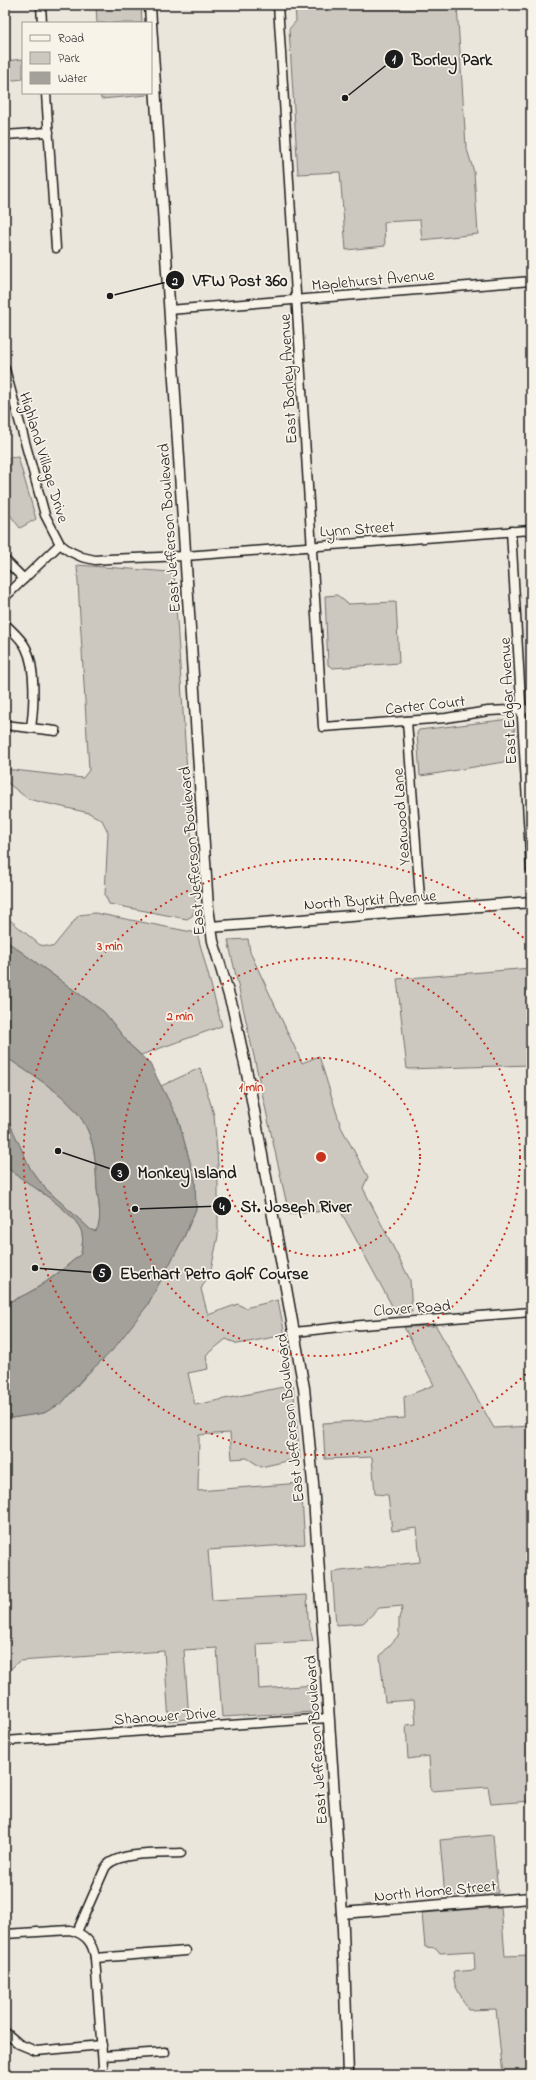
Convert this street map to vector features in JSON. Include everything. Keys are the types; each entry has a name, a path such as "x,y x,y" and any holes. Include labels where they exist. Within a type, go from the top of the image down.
{"street":[{"path":"41,5 42,22"},
{"name":"East Jefferson Boulevard","path":"150,5 151,22"},
{"name":"East Borley Avenue","path":"278,5 322,727"},
{"name":"East Jefferson Boulevard","path":"152,39 184,556 210,927 233,1009 249,1082 302,1373 309,1433 342,1913 348,2075"},
{"path":"46,94 56,248"},
{"path":"5,135 49,132"},
{"name":"Maplehurst Avenue","path":"169,310 531,281"},
{"name":"Highland Village Drive","path":"5,369 44,515 60,544 76,554 95,560 184,556"},
{"name":"Lynn Street","path":"184,556 312,545 531,530"},
{"name":"East Edgar Avenue","path":"511,531 531,870"},
{"path":"5,598 60,544"},
{"path":"5,560 24,579"},
{"path":"5,624 20,638 29,655 33,712 31,728"},
{"name":"Carter Court","path":"322,727 460,716 488,711 531,709"},
{"name":"Yearwood Lane","path":"406,721 421,911"},
{"path":"5,725 56,731"},
{"name":"North Byrkit Avenue","path":"210,927 531,902"},
{"name":"Clover Road","path":"295,1332 350,1326 531,1312"},
{"name":"Shanower Drive","path":"5,1741 328,1718"},
{"path":"77,1932 105,1868 111,1861 117,1858 181,1853"},
{"name":"North Home Street","path":"342,1913 531,1898"},
{"path":"5,1934 70,1930 77,1932 88,1939 93,1946 103,2056 102,2075"},
{"path":"95,1958 186,1952"},
{"path":"5,2032 19,2044 36,2051 102,2045"},
{"path":"103,2056 165,2052"}],"green space":[{"path":"96,5 141,5 142,22 97,22"},
{"path":"295,5 457,5 466,146 474,172 478,234 422,240 420,220 384,222 385,246 346,250 340,172 298,174 289,29 296,21"},
{"path":"22,59 22,79 5,81 5,61"},
{"path":"100,94 147,94 147,95 101,99"},
{"path":"18,457 36,519 20,528 5,508 5,458"},
{"path":"77,565 170,572 174,576 196,907 192,916 187,919 109,904 105,895 108,832 102,820 89,813 28,799 5,781 5,769 83,778 89,770"},
{"path":"337,595 348,604 396,602 399,663 333,668 328,665 325,596"},
{"path":"510,719 514,723 515,761 420,776 417,733 419,730"},
{"path":"95,913 197,933 222,1026 141,1055 130,1045 104,1012 5,940 5,916 40,945 53,947 79,915"},
{"path":"248,939 250,952 302,1063 319,1056 341,1127 368,1177 363,1188 410,1280 412,1312 397,1315 340,1210 289,1214 228,940"},
{"path":"531,968 531,1065 407,1069 397,979"},
{"path":"5,1056 57,1092 78,1114 86,1128 92,1143 96,1165 100,1216 96,1231 91,1230 45,1188 31,1170 5,1113"},
{"path":"200,1068 214,1115 218,1164 218,1236 211,1270 201,1289 208,1315 238,1304 245,1308 278,1300 285,1335 238,1344 226,1339 206,1355 208,1369 188,1373 195,1405 293,1385 300,1458 261,1467 247,1458 232,1459 230,1433 199,1435 198,1491 301,1483 305,1544 208,1550 212,1600 307,1595 308,1618 313,1641 257,1644 259,1689 315,1685 317,1707 314,1712 222,1717 217,1648 184,1650 189,1719 169,1721 164,1651 19,1661 5,1675 5,1419 44,1413 62,1403 147,1306 184,1237 196,1209 195,1180 178,1119 161,1086"},
{"path":"5,1166 58,1204 68,1213 81,1230 83,1239 81,1254 36,1289 5,1303"},
{"path":"436,1326 494,1428 531,1426 531,1801 491,1804 488,1787 431,1791 429,1756 408,1759 406,1725 416,1724 414,1700 385,1702 380,1656 399,1635 399,1618 403,1606 379,1608 363,1623 336,1625 332,1572 420,1562 417,1528 392,1531 388,1495 375,1494 372,1457 325,1459 323,1423 405,1418 404,1397 434,1385 404,1327"},
{"path":"493,1835 498,1893 445,1896 440,1840"},
{"path":"501,1907 505,1956 531,1955 531,2075 503,2075 496,2009 468,2010 455,1985 453,1972 475,1970 474,1951 440,1953 436,1948 425,1947 422,1913"}],"water":[{"path":"5,940 104,1012 130,1045 150,1064 178,1119 195,1180 196,1209 184,1237 147,1306 112,1351 81,1380 62,1403 44,1413 5,1419 5,1303 36,1289 64,1269 81,1254 83,1239 81,1230 68,1213 58,1204 5,1166 5,1113 31,1170 45,1188 91,1230 96,1231 98,1227 100,1210 96,1165 92,1143 78,1114 57,1092 5,1056"}],"place":[{"name":"Borley Park","path":"345,98"},
{"name":"VFW Post 360","path":"110,296"},
{"name":"Monkey Island","path":"58,1151"},
{"name":"St. Joseph River","path":"135,1209"},
{"name":"Eberhart Petro Golf Course","path":"35,1268"}]}
